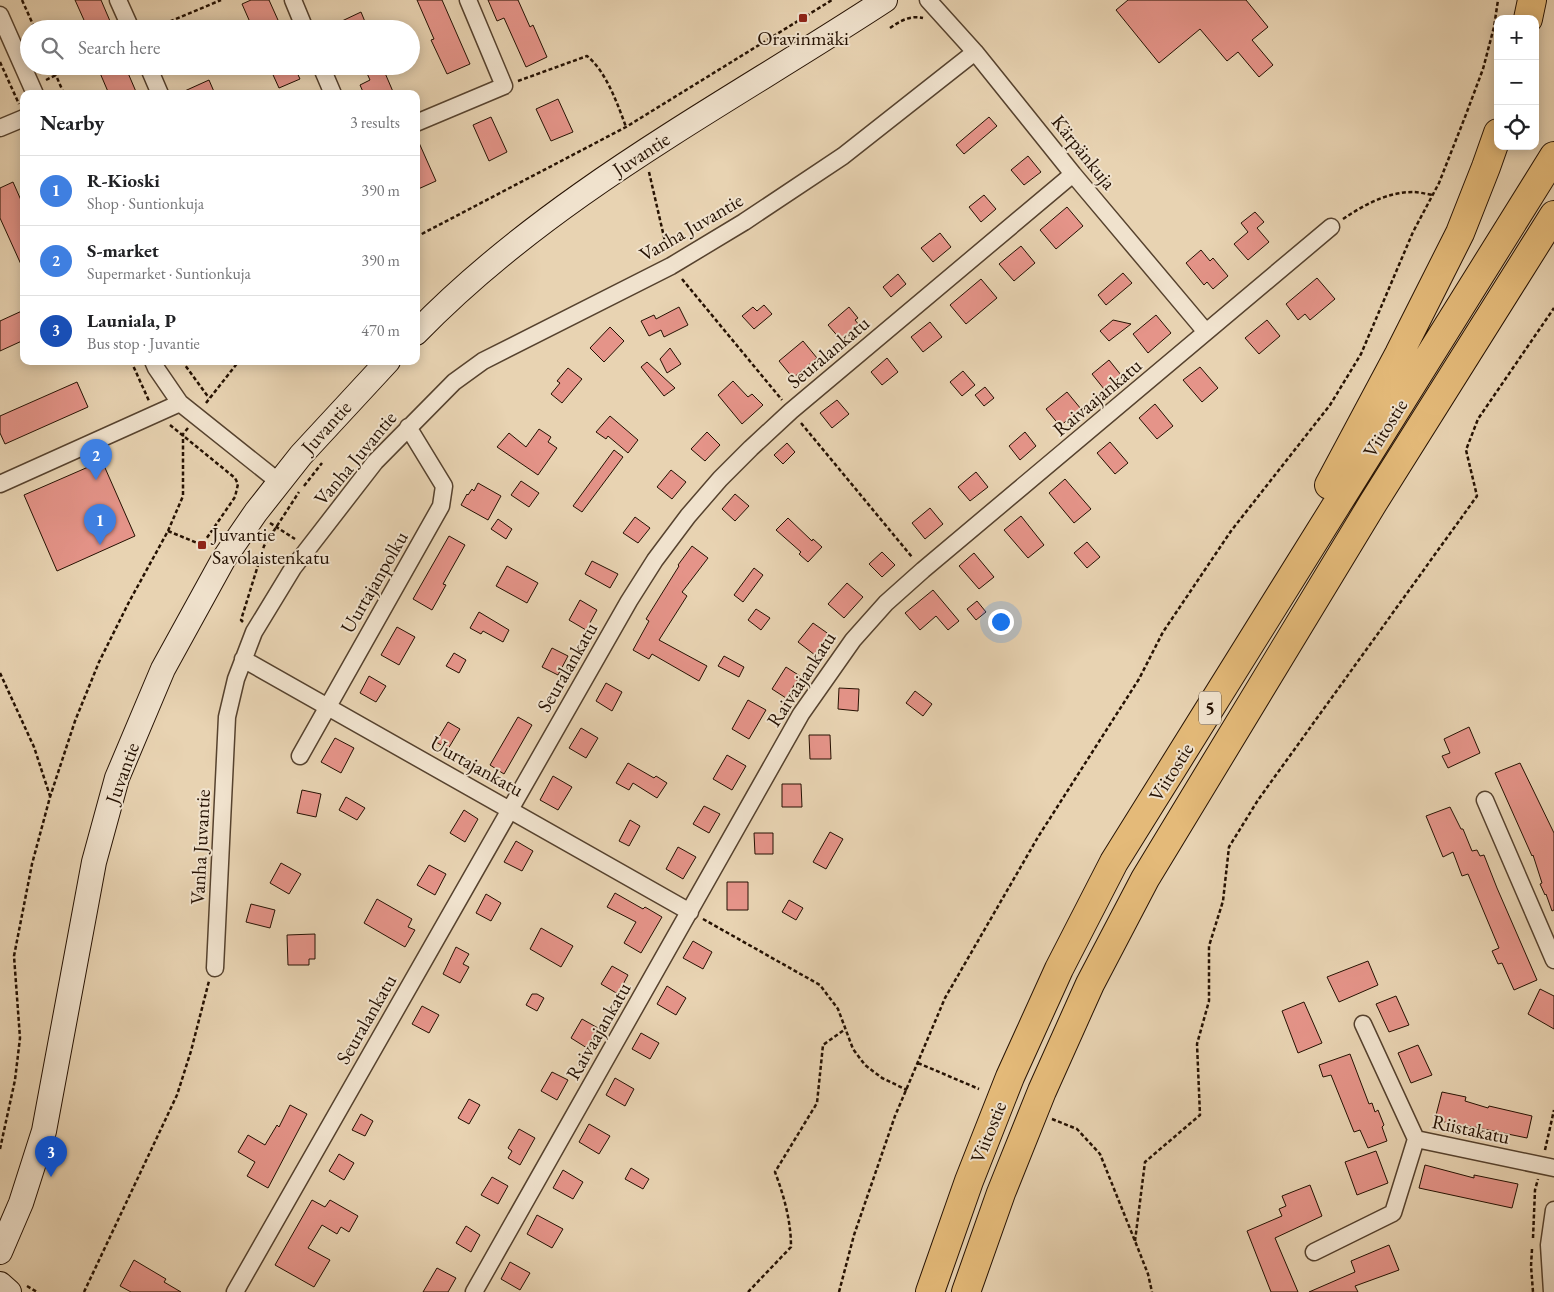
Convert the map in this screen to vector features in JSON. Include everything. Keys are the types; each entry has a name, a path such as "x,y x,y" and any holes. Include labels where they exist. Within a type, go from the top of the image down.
{"highway":[{"path":"1529,15 1532,0"},
{"path":"1222,688 1390,370 1455,242 1494,144"},
{"name":"Viitostie","path":"930,1292 969,1181 1010,1077 1059,969 1114,862 1554,156"},
{"name":"Viitostie","path":"966,1292 1001,1193 1042,1091 1090,984 1144,879 1368,511 1554,215"}],"main road":[{"name":"Juvantie","path":"420,328 498,257 569,202 642,153 885,0"},
{"name":"Juvantie","path":"0,1252 21,1203 44,1131 94,862 118,778 163,669 218,568 256,512 301,455 384,365"},
{"path":"0,1284 18,1288"}],"street":[{"path":"118,0 126,20"},
{"path":"293,0 301,20"},
{"path":"420,121 504,86 468,0"},
{"name":"Kärpänkuja","path":"928,0 975,52 1073,174 1206,332"},
{"path":"0,15 20,60"},
{"name":"Vanha Juvantie","path":"215,968 228,717 236,679 254,632 293,568 374,462 454,382 483,361 671,266 744,222 843,156 975,52"},
{"path":"27,75 33,90"},
{"path":"152,75 158,90"},
{"path":"325,75 331,90"},
{"path":"0,128 20,114"},
{"name":"Seuralankatu","path":"235,1292 599,653 650,568 688,516 720,479 791,411 1073,174"},
{"name":"Raivaajankatu","path":"474,1292 801,714 852,640 886,603 923,570 1331,227"},
{"path":"155,365 180,403 280,482"},
{"path":"0,484 180,403"},
{"name":"Uurtajanpolku","path":"300,756 441,506 444,486 408,427"},
{"name":"Uurtajankatu","path":"243,659 690,912"},
{"path":"1485,800 1554,960"},
{"name":"Riistakatu","path":"1363,1024 1416,1139 1548,1166"},
{"path":"1314,1252 1393,1213 1416,1139"},
{"path":"1552,1292 1549,1246 1554,1210"}],"path":[{"path":"22,0 31,20"},
{"path":"173,20 221,0"},
{"path":"420,234 626,127 832,0"},
{"path":"839,1292 854,1235 895,1116 945,998 1038,837 1139,679 1163,632 1231,531 1330,404 1361,354 1413,232 1439,183 1465,117 1483,69 1494,28 1498,0"},
{"path":"890,28 901,20 912,17 925,19"},
{"path":"504,86 587,56 607,82 626,127"},
{"path":"0,62 20,108"},
{"path":"56,76 62,90"},
{"path":"642,153 651,177 671,266"},
{"path":"1331,227 1362,206 1394,194 1414,192 1433,196"},
{"path":"1135,1241 1145,1162 1200,1115 1196,1044 1208,1001 1209,946 1223,901 1229,847 1258,800 1478,496 1466,450 1478,420 1554,308"},
{"path":"133,365 156,415 183,434 235,478 238,484 235,496 202,545 168,530"},
{"path":"185,365 209,398"},
{"path":"0,1149 15,1080 20,1038 14,956 32,864 50,798 75,721 99,662 168,530 183,496 183,434 236,365"},
{"path":"254,632 241,620 264,546 275,526 298,493 323,462"},
{"path":"275,526 288,534"},
{"path":"0,673 34,747 50,798"},
{"path":"690,912 820,985 838,1009 844,1030 853,1049 865,1066 882,1078 907,1090"},
{"path":"84,1292 177,1095 191,1051 206,987 215,968"},
{"path":"748,1292 792,1246 784,1197 776,1172 817,1103 823,1046 844,1030"},
{"path":"918,1063 980,1089"},
{"path":"1533,1292 1531,1266 1535,1190 1548,1166 1554,1110"},
{"path":"1051,1119 1078,1129 1100,1154 1148,1274 1152,1292"},
{"path":"18,1288 37,1292"}],"building":[{"path":"75,0 101,0 110,20 84,20"},
{"path":"251,0 269,0 278,20 249,20 242,4"},
{"path":"417,0 442,0 470,64 447,74 431,40 434,39"},
{"path":"488,0 518,0 530,27 533,25 547,57 526,67 504,18 497,21"},
{"path":"1128,0 1246,0 1268,27 1252,40 1273,65 1259,77 1238,52 1227,61 1200,29 1159,63 1116,10"},
{"path":"361,12 364,20 344,20"},
{"path":"101,75 129,75 135,90 107,90"},
{"path":"273,75 298,75 300,79 279,88"},
{"path":"368,75 386,75 392,90 362,90 360,85 370,80"},
{"path":"209,80 213,90 187,90"},
{"path":"558,99 573,132 551,141 536,109"},
{"path":"491,117 507,152 489,161 473,125"},
{"path":"989,117 997,126 964,154 956,145"},
{"path":"420,145 436,181 420,188"},
{"path":"1028,156 1041,172 1024,185 1011,170"},
{"path":"13,182 20,198 20,262 0,218 0,188"},
{"path":"984,195 996,209 981,222 969,207"},
{"path":"1067,207 1083,226 1056,249 1040,230"},
{"path":"1255,212 1264,222 1257,228 1269,242 1248,260 1234,244 1248,232 1241,223"},
{"path":"940,233 951,247 933,262 921,248"},
{"path":"1021,246 1035,263 1014,281 999,264"},
{"path":"1201,250 1210,261 1213,258 1228,276 1213,289 1207,282 1204,285 1186,263"},
{"path":"1123,273 1132,283 1106,305 1098,295"},
{"path":"898,274 906,284 891,297 883,287"},
{"path":"1317,278 1335,299 1310,320 1305,314 1298,320 1286,304"},
{"path":"981,279 997,298 966,324 950,305"},
{"path":"764,305 772,314 754,329 742,316 753,307 757,311"},
{"path":"679,307 688,325 664,337 661,330 649,336 641,321 654,315 656,319"},
{"path":"849,307 858,318 855,320 859,325 841,340 828,325"},
{"path":"20,312 20,342 0,351 0,321"},
{"path":"1156,315 1171,333 1148,353 1133,334"},
{"path":"1113,320 1131,324 1109,341 1100,331"},
{"path":"1267,320 1280,336 1259,354 1245,338"},
{"path":"930,322 942,337 923,352 911,337"},
{"path":"610,327 624,341 604,362 590,348"},
{"path":"803,341 817,358 793,378 779,361"},
{"path":"670,348 681,364 667,373 660,359"},
{"path":"887,358 898,372 882,385 871,372"},
{"path":"1109,360 1121,375 1104,389 1092,374"},
{"path":"647,362 675,388 664,396 641,367"},
{"path":"1200,367 1218,388 1202,402 1183,380"},
{"path":"568,368 582,379 562,403 551,394 560,383 557,381"},
{"path":"963,371 975,385 962,396 950,382"},
{"path":"733,381 748,397 752,394 763,405 742,424 718,395"},
{"path":"77,382 88,407 5,444 0,433 0,416"},
{"path":"985,387 994,398 984,406 975,395"},
{"path":"1067,392 1081,409 1060,426 1046,409"},
{"path":"837,400 849,414 832,428 820,413"},
{"path":"1155,404 1173,426 1157,439 1139,418"},
{"path":"610,416 638,440 628,453 608,436 606,439 596,432"},
{"path":"539,429 551,437 548,442 557,448 538,475 497,447 509,433 526,447"},
{"path":"707,432 720,445 705,461 691,449"},
{"path":"1025,432 1036,446 1020,460 1009,446"},
{"path":"1110,442 1128,463 1115,474 1097,453"},
{"path":"787,443 795,452 783,464 774,455"},
{"path":"614,450 623,457 582,512 573,506"},
{"path":"102,461 135,536 57,571 24,495"},
{"path":"671,470 686,482 672,499 657,487"},
{"path":"976,472 988,487 970,501 958,487"},
{"path":"1065,479 1091,509 1074,523 1049,493"},
{"path":"521,481 539,493 529,507 511,495"},
{"path":"478,483 501,496 488,520 461,505 467,494 472,489 474,491"},
{"path":"735,494 749,506 735,521 722,509"},
{"path":"930,508 943,524 925,539 912,523"},
{"path":"1021,516 1044,545 1028,558 1004,530"},
{"path":"635,517 650,528 638,543 623,533"},
{"path":"788,518 812,541 813,539 822,547 808,562 799,554 801,552 776,530"},
{"path":"498,519 512,529 506,539 491,529"},
{"path":"449,536 465,545 443,584 446,585 432,610 413,599"},
{"path":"1087,542 1100,557 1087,568 1074,553"},
{"path":"692,546 708,558 682,592 687,596 659,640 707,666 699,681 652,654 649,659 633,650 649,621 646,619 678,565"},
{"path":"882,552 895,565 882,577 869,564"},
{"path":"974,553 994,577 979,589 959,566"},
{"path":"592,561 618,574 610,588 585,574"},
{"path":"507,566 538,583 527,603 496,586"},
{"path":"754,568 763,575 743,602 734,595"},
{"path":"847,583 863,597 844,618 828,604"},
{"path":"933,590 959,621 948,630 936,616 920,630 905,613"},
{"path":"580,600 597,610 586,630 569,620"},
{"path":"977,601 986,612 976,620 967,609"},
{"path":"756,609 770,618 761,630 748,620"},
{"path":"479,612 509,630 503,642 483,631 481,634 470,628"},
{"path":"813,623 830,635 815,655 798,642"},
{"path":"397,627 415,637 399,665 381,655"},
{"path":"552,648 568,656 558,675 542,667"},
{"path":"454,653 466,660 459,673 446,666"},
{"path":"724,656 744,667 739,677 718,666"},
{"path":"786,667 800,676 786,698 772,689"},
{"path":"369,676 386,686 376,702 360,693"},
{"path":"606,683 622,692 612,711 596,701"},
{"path":"839,688 859,689 858,711 838,709"},
{"path":"915,691 932,704 923,716 906,703"},
{"path":"748,700 766,710 749,739 732,729"},
{"path":"518,717 532,725 504,774 490,765"},
{"path":"448,722 460,729 448,749 436,742"},
{"path":"1469,727 1480,753 1448,768 1442,756 1450,753 1444,739"},
{"path":"581,728 598,738 586,758 569,748"},
{"path":"809,735 830,735 831,759 810,759"},
{"path":"335,738 354,748 341,773 321,762"},
{"path":"727,755 746,766 732,790 713,779"},
{"path":"628,763 667,783 657,798 633,783 629,790 616,783"},
{"path":"1520,763 1554,833 1554,910 1552,911 1540,884 1542,883 1533,855 1495,773"},
{"path":"553,776 572,787 558,810 540,800"},
{"path":"782,784 801,784 802,807 782,807"},
{"path":"302,790 321,794 316,817 297,813"},
{"path":"346,797 365,808 357,820 339,810"},
{"path":"704,806 720,814 709,833 693,824"},
{"path":"1450,807 1461,829 1463,829 1472,851 1477,850 1480,856 1484,855 1537,980 1514,990 1502,963 1498,964 1492,951 1499,948 1468,874 1462,876 1453,852 1443,857 1426,816"},
{"path":"464,810 478,819 465,842 450,833"},
{"path":"630,820 640,826 629,846 619,841"},
{"path":"830,832 843,839 826,869 813,862"},
{"path":"754,833 773,833 773,854 755,854"},
{"path":"516,841 533,851 522,871 504,862"},
{"path":"678,847 696,857 683,879 666,869"},
{"path":"281,863 301,874 289,894 270,883"},
{"path":"429,865 446,874 435,895 417,885"},
{"path":"727,882 748,882 748,910 727,910"},
{"path":"615,893 643,909 645,907 662,917 641,953 624,943 636,922 607,907"},
{"path":"486,894 501,903 491,921 476,913"},
{"path":"377,899 412,919 408,927 415,930 405,947 364,923"},
{"path":"789,900 803,908 796,920 782,912"},
{"path":"251,904 275,910 270,928 246,922"},
{"path":"541,928 573,946 561,967 530,949"},
{"path":"315,934 315,959 309,959 309,965 288,965 287,935"},
{"path":"693,941 712,952 703,969 683,958"},
{"path":"456,947 469,954 463,964 469,967 460,983 443,974"},
{"path":"1368,961 1378,985 1339,1002 1327,977"},
{"path":"612,966 628,975 618,994 601,984"},
{"path":"667,986 686,998 676,1015 657,1004"},
{"path":"1540,989 1554,996 1554,1029 1528,1014"},
{"path":"532,994 537,994 544,998 537,1011 526,1005"},
{"path":"1396,996 1409,1025 1389,1032 1376,1004"},
{"path":"1304,1002 1322,1043 1298,1053 1282,1011"},
{"path":"422,1006 439,1015 429,1033 412,1024"},
{"path":"582,1019 598,1028 587,1048 571,1038"},
{"path":"641,1033 659,1043 650,1059 632,1049"},
{"path":"1418,1045 1432,1075 1411,1083 1398,1053"},
{"path":"1350,1054 1369,1104 1372,1103 1375,1112 1378,1110 1384,1125 1382,1127 1387,1141 1368,1148 1360,1130 1354,1132 1331,1075 1323,1077 1319,1065"},
{"path":"552,1072 568,1080 557,1100 541,1091"},
{"path":"615,1078 634,1089 625,1106 606,1095"},
{"path":"1442,1092 1466,1097 1465,1101 1488,1108 1489,1106 1532,1116 1527,1138 1474,1127 1458,1126 1435,1119"},
{"path":"469,1099 480,1105 469,1124 458,1118"},
{"path":"290,1105 307,1114 268,1188 247,1176 255,1162 238,1152 248,1135 265,1145 277,1125 279,1127"},
{"path":"361,1114 373,1121 365,1136 352,1130"},
{"path":"589,1124 610,1136 599,1154 579,1142"},
{"path":"519,1129 535,1138 520,1165 508,1158 512,1151 508,1148"},
{"path":"1376,1151 1388,1183 1357,1195 1345,1162"},
{"path":"339,1154 354,1163 344,1180 329,1171"},
{"path":"1425,1165 1474,1178 1474,1175 1518,1184 1512,1208 1419,1188"},
{"path":"631,1168 649,1179 643,1189 625,1179"},
{"path":"563,1170 583,1182 573,1199 553,1188"},
{"path":"492,1177 508,1186 498,1204 481,1195"},
{"path":"1310,1185 1322,1216 1275,1238 1298,1292 1271,1292 1247,1231 1282,1216 1279,1209 1286,1206 1282,1196"},
{"path":"312,1200 325,1207 330,1200 358,1216 349,1232 341,1227 337,1234 322,1225 308,1248 330,1260 314,1287 275,1265"},
{"path":"537,1215 563,1229 552,1248 527,1234"},
{"path":"466,1226 480,1235 471,1252 456,1243"},
{"path":"1389,1245 1399,1270 1355,1286 1358,1292 1309,1292 1355,1272 1351,1261"},
{"path":"134,1260 166,1279 164,1282 181,1292 131,1292 120,1286"},
{"path":"510,1262 530,1273 520,1290 501,1279"},
{"path":"437,1268 456,1278 448,1292 423,1292"}],"place":[{"name":"Oravinmäki","path":"803,18"},
{"name":"S-market","path":"96,480"},
{"name":"R-Kioski","path":"100,545"},
{"name":"Juvantie Savolaistenkatu","path":"202,545"},
{"name":"Launiala, P","path":"51,1177"}]}
